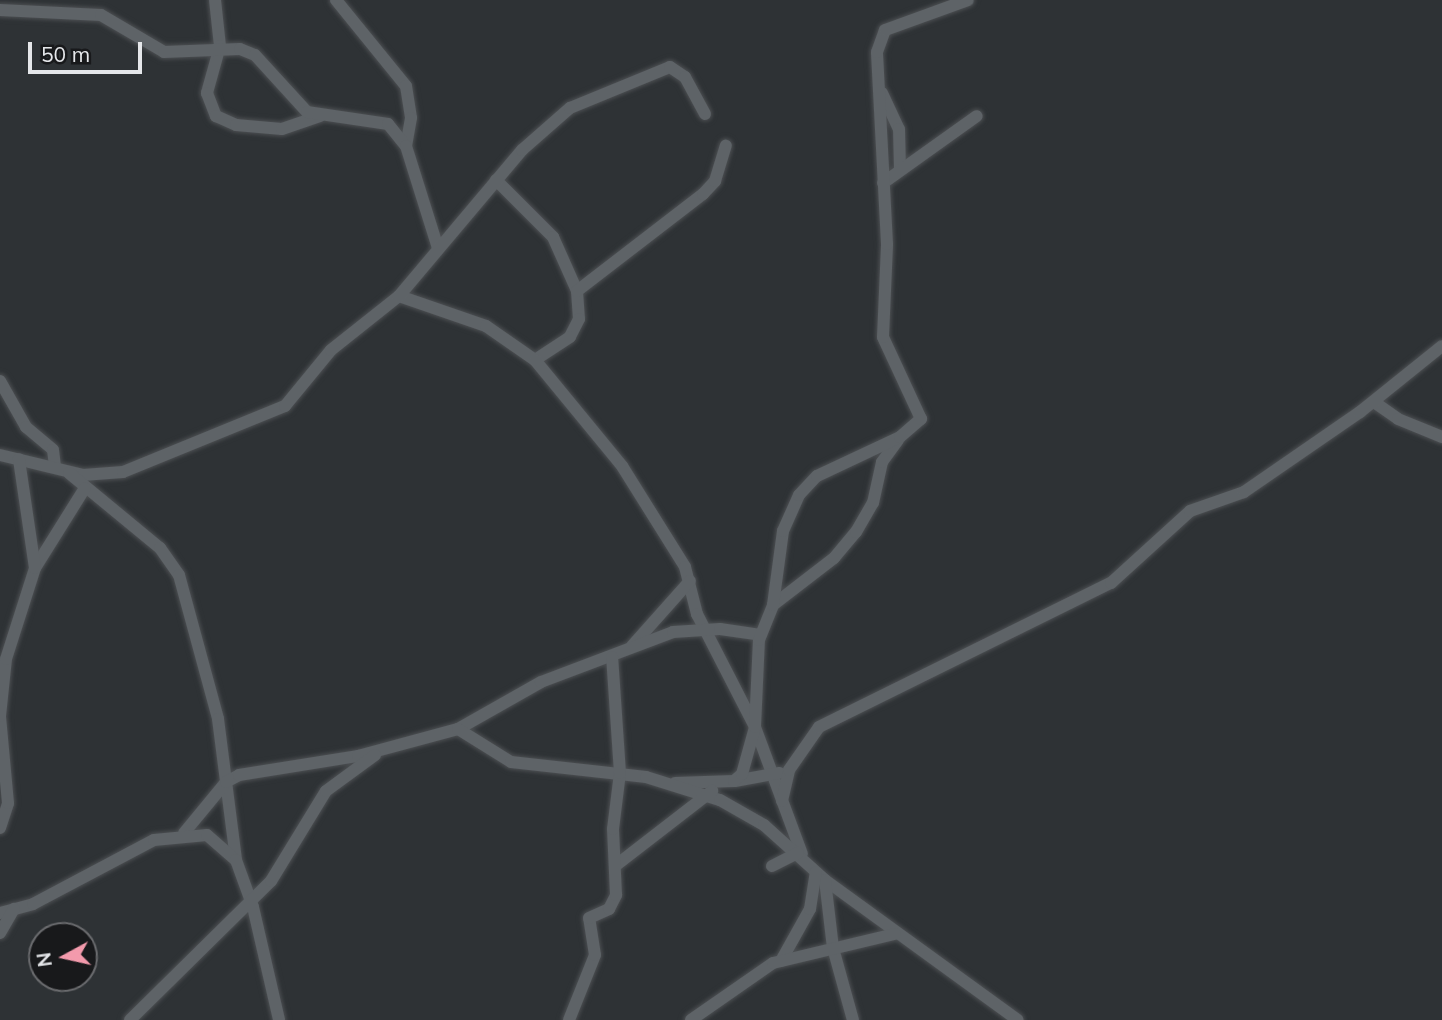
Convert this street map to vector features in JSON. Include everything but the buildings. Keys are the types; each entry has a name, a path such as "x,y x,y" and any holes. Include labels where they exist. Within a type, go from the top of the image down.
{"street":[{"path":"215,0 220,46 207,93 216,116 236,125 275,129 320,116 374,119 397,131 406,146 438,248"},
{"path":"336,0 406,86 411,118 406,146"},
{"path":"773,605 834,558 856,532 873,503 882,462 900,437 921,419 883,337 887,277 877,51 885,30 968,0"},
{"path":"7,7 101,15 164,52 220,46 255,54 297,105 320,116"},
{"path":"69,473 137,468 285,406 331,350 399,296 496,180 570,108 652,71 670,67 681,72 705,114"},
{"path":"880,89 899,129 900,170"},
{"path":"883,183 977,116"},
{"path":"577,291 703,194 715,181 726,146"},
{"path":"496,180 553,237 577,291 579,319 570,337 535,360"},
{"path":"399,296 486,326 535,360 622,467 690,581 706,629 755,727 801,855"},
{"path":"782,801 789,770 819,727 1111,583 1191,511 1244,492 1374,402 1442,346"},
{"path":"0,381 26,427 53,450 55,467"},
{"path":"1374,402 1398,419 1442,437"},
{"path":"615,866 707,794 734,781 745,765 755,727 761,635 773,605 779,545 799,495 839,463 900,437"},
{"path":"0,455 55,467 69,473 160,548 177,570 197,656 212,690 236,860 250,898 279,1020"},
{"path":"19,459 35,568"},
{"path":"0,828 8,803 0,716 6,659 35,568 85,488"},
{"path":"184,833 226,782 263,768 384,749 458,729 541,682 613,664 631,648 690,581"},
{"path":"631,648 673,632 706,629 761,635"},
{"path":"569,1020 595,955 589,918 615,900 620,773 613,664"},
{"path":"458,729 511,762 620,773 675,783 707,794 764,825 801,855 820,876 895,934 1018,1020"},
{"path":"130,1020 282,867 326,791 384,749"},
{"path":"675,783 734,781 789,770"},
{"path":"0,913 15,909 130,851 184,833 207,835 236,860"},
{"path":"772,866 801,855"},
{"path":"820,876 833,948 853,1020"},
{"path":"781,961 810,909 820,876"},
{"path":"0,933 15,909"},
{"path":"691,1020 748,977 781,961 895,934"}]}
